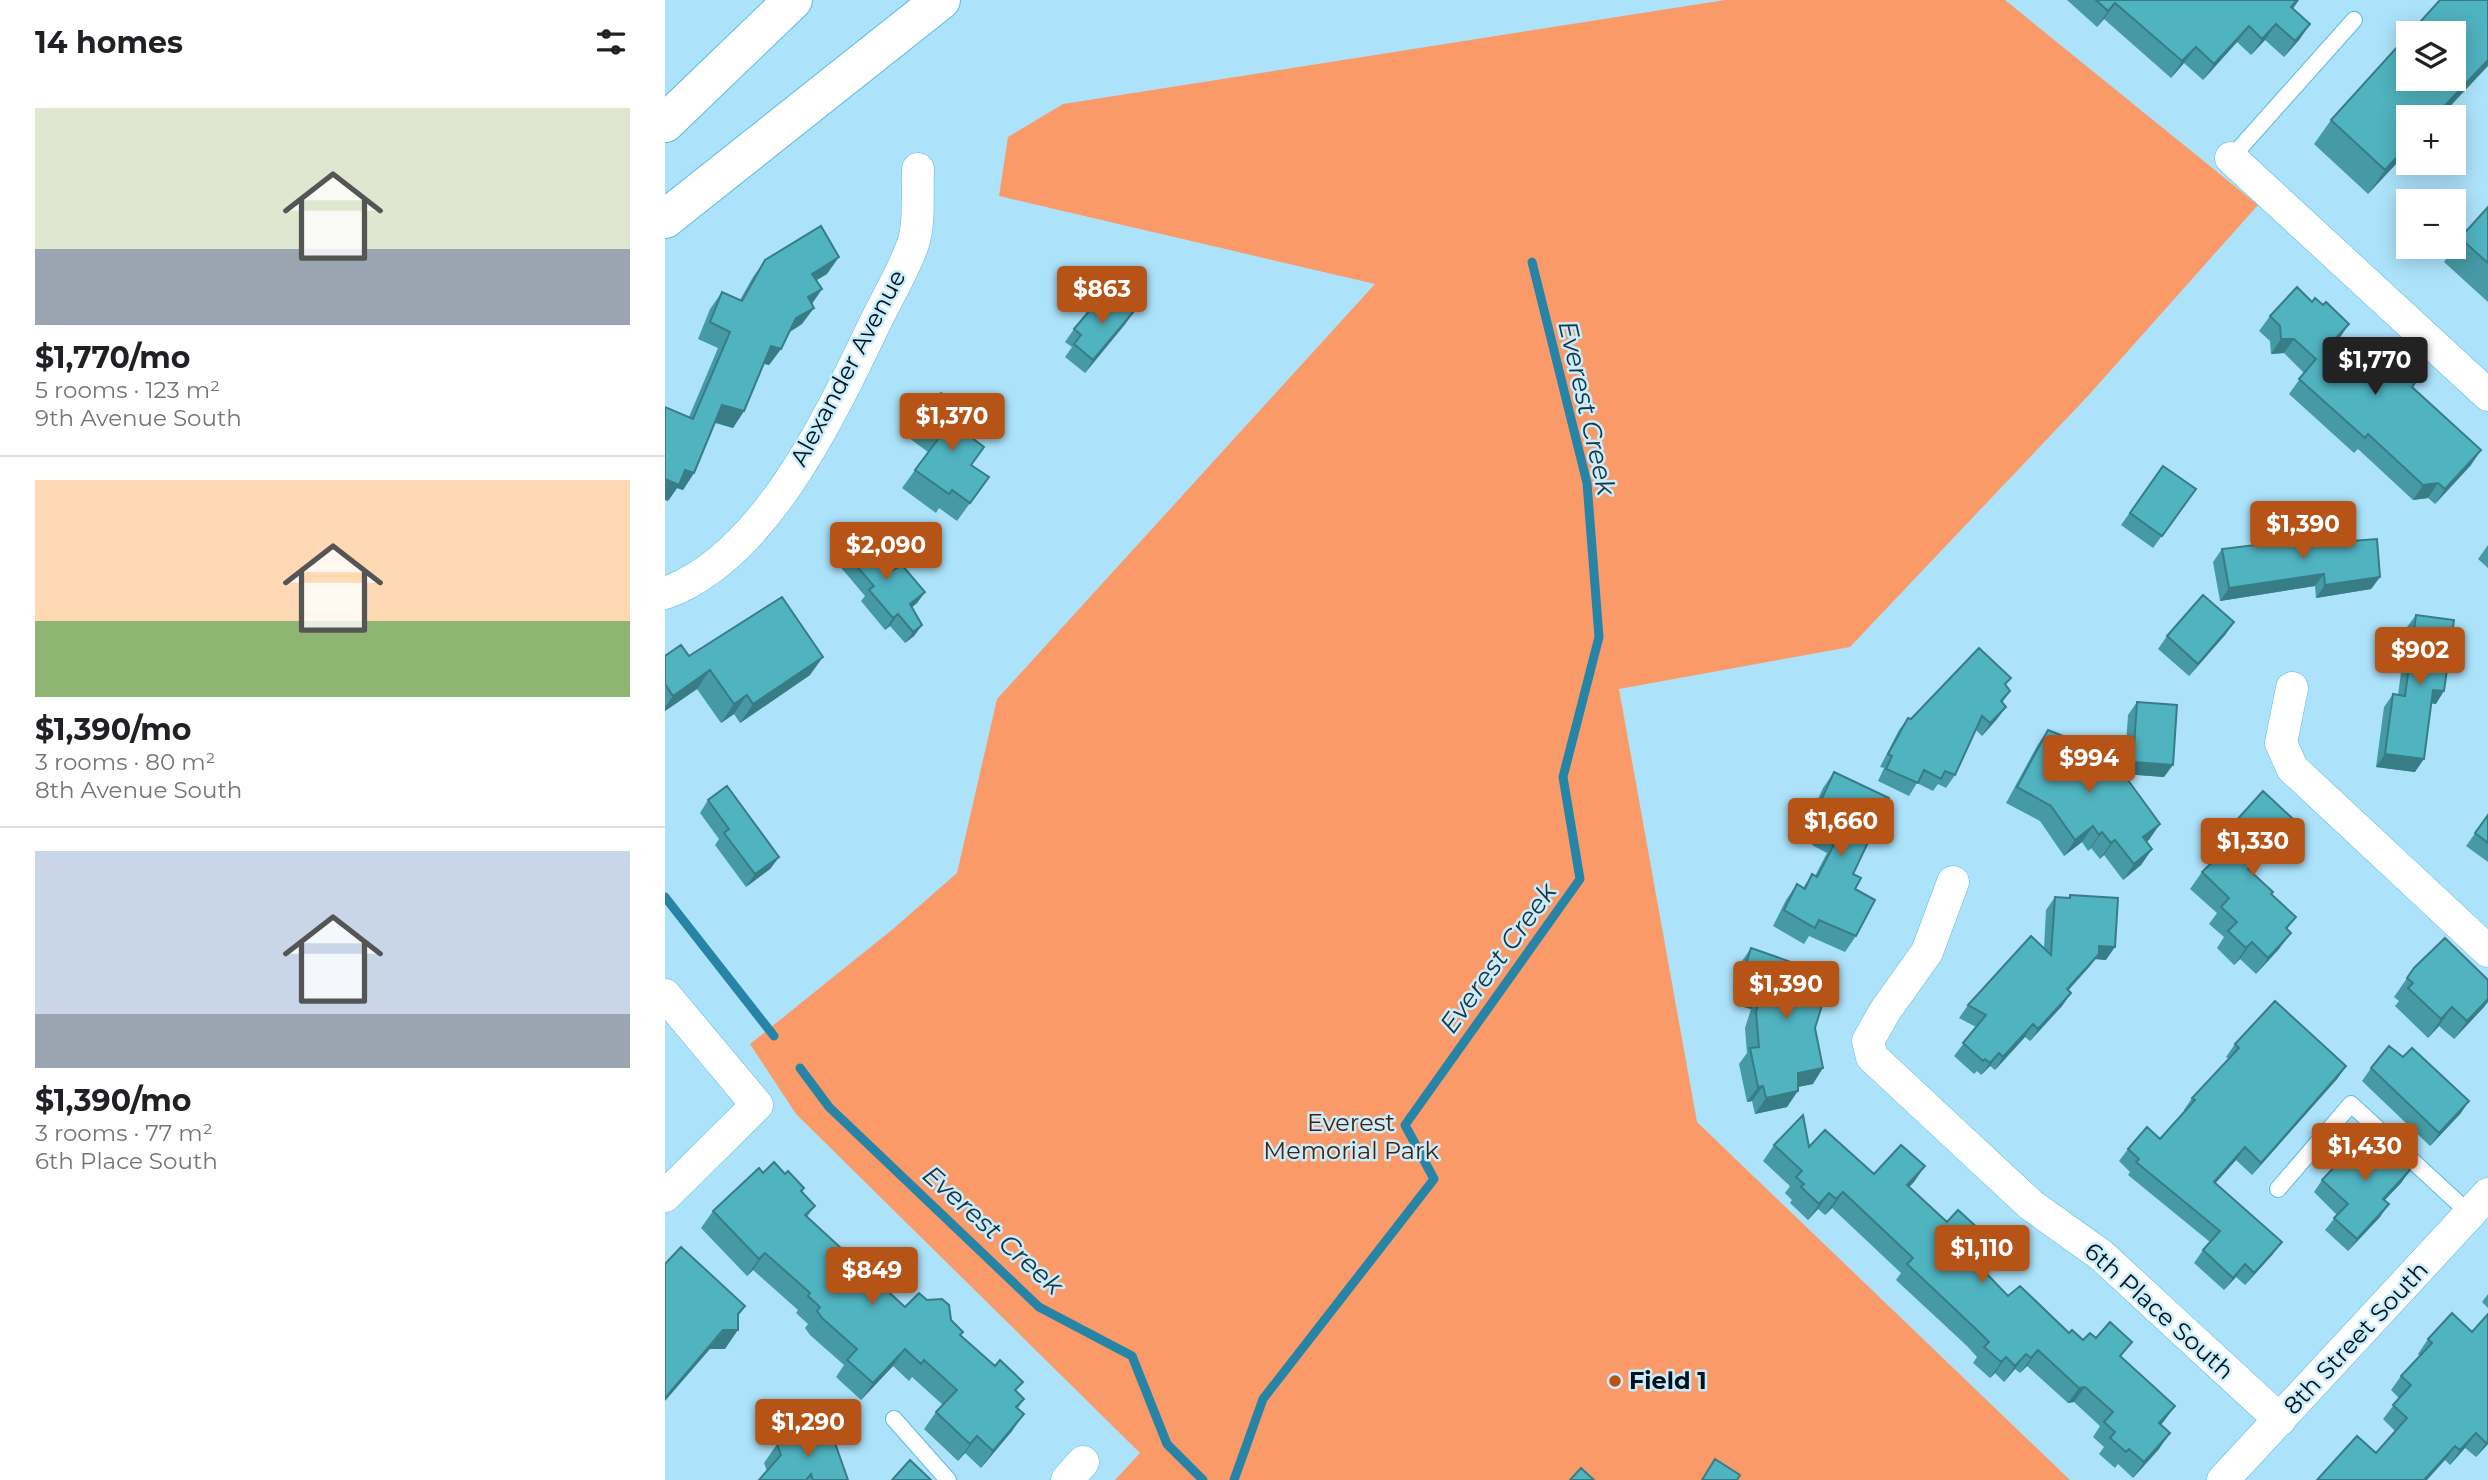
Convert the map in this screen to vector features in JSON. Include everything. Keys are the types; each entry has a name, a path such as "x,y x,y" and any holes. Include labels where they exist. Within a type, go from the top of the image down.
{"highway":[{"path":"665,123 793,0"},
{"path":"665,219 941,0"}],"street":[{"path":"2231,158 2488,395"},
{"name":"Alexander Avenue","path":"665,593 718,565 750,535 804,457 851,374 914,242 918,169"},
{"path":"2292,688 2281,743 2292,768 2488,951"},
{"name":"6th Place South","path":"1952,881 1927,952 1885,1011 1868,1041 1872,1057 2031,1205 2101,1255 2280,1420"},
{"path":"665,995 757,1105 665,1196"},
{"name":"8th Street South","path":"2223,1480 2479,1204"}],"lane":[{"path":"2231,158 2354,20"},
{"path":"2278,1189 2351,1104 2479,1204"},
{"path":"894,1419 948,1480"}],"green space":[{"name":"Everest Memorial Park","path":"1725,0 2005,0 2258,205 2087,397 1850,647 1619,689 1697,1122 2070,1480 1115,1480 1140,1453 796,1114 750,1044 893,929 957,873 997,699 1375,284 999,196 1008,137 1063,104"}],"building":[{"path":"2096,0 2297,0 2291,7 2310,24 2295,41 2276,24 2262,39 2249,26 2214,64 2196,47 2182,61 2115,3 2108,11"},
{"path":"2440,0 2488,0 2488,60 2466,83 2466,21 2421,21"},
{"path":"2396,48 2396,91 2459,91 2445,105 2396,105 2396,158 2385,170 2331,120"},
{"path":"2488,207 2488,263 2466,243 2466,231"},
{"path":"821,226 839,257 812,274 822,289 808,297 814,308 796,318 781,349 771,346 744,411 722,405 694,473 685,470 679,485 665,479 665,407 693,419 730,332 710,322 722,292 742,301 765,260"},
{"path":"2297,287 2312,302 2315,298 2323,305 2326,302 2349,324 2333,341 2366,371 2368,369 2379,379 2393,363 2415,383 2412,387 2481,450 2445,489 2438,483 2423,485 2368,434 2365,438 2299,379 2316,359 2294,339 2281,339 2280,326 2270,316"},
{"path":"1115,294 1135,310 1093,360 1074,344 1081,335 1074,329 1096,303 1103,309"},
{"path":"941,393 965,411 955,425 984,447 971,465 989,477 970,503 952,490 949,494 915,470 942,434 922,419"},
{"path":"2163,466 2196,489 2162,536 2130,513"},
{"path":"856,532 890,572 902,565 925,592 910,604 922,625 913,632 898,614 893,618 869,590 874,586 839,546"},
{"path":"2337,535 2338,542 2377,539 2380,577 2325,585 2324,574 2229,588 2222,549"},
{"path":"2203,595 2234,622 2198,664 2167,636"},
{"path":"782,597 823,657 753,704 747,695 734,704 710,670 673,696 665,684 665,656 681,645 689,656"},
{"path":"2416,615 2454,620 2444,691 2433,690 2424,759 2385,754 2393,694 2405,696"},
{"path":"1979,648 2011,678 2005,684 2010,691 2001,701 2006,707 1990,723 1982,716 1955,775 1945,771 1941,779 1924,770 1918,783 1886,769 1892,756 1888,754 1908,718 1911,719"},
{"path":"2137,702 2177,705 2173,765 2133,762"},
{"path":"2048,730 2081,743 2079,747 2122,772 2160,824 2143,837 2152,849 2134,864 2115,840 2111,843 2102,832 2099,835 2093,826 2075,840 2051,806 2017,787"},
{"path":"1834,772 1889,798 1853,874 1861,878 1855,889 1875,900 1856,936 1819,920 1815,928 1784,910 1797,884 1805,889 1812,874 1817,877 1838,837 1823,830 1826,824 1813,818"},
{"path":"727,786 779,857 755,874 724,833 729,829 708,800"},
{"path":"2263,791 2293,819 2248,869 2296,917 2286,928 2291,933 2268,958 2252,942 2246,948 2228,931 2237,922 2221,907 2229,898 2202,872 2235,840 2226,832"},
{"path":"2488,815 2488,843 2475,833"},
{"path":"2070,895 2118,898 2115,947 2099,946 2099,954 2067,989 2071,993 2038,1029 2033,1024 2003,1057 1999,1053 1990,1063 1985,1059 1983,1061 1963,1043 1986,1015 1968,1005 2031,936 2051,955 2055,897 2070,898"},
{"path":"2445,938 2488,980 2488,999 2467,1021 2452,1007 2441,1019 2408,988 2413,983 2407,978 2414,968"},
{"path":"1751,948 1831,976 1815,1028 1823,1068 1798,1073 1798,1091 1766,1098 1763,1086 1758,1087 1750,1048 1759,1047 1756,1012 1761,994 1755,992 1759,977 1743,973"},
{"path":"2275,1001 2346,1066 2261,1163 2245,1147 2214,1182 2282,1242 2254,1273 2245,1264 2233,1278 2203,1250 2220,1231 2136,1162 2139,1159 2128,1149 2147,1127 2160,1139 2195,1100 2192,1098 2239,1048 2235,1044"},
{"path":"2389,1046 2403,1057 2412,1048 2469,1101 2439,1133 2371,1068"},
{"path":"1803,1115 1809,1147 1825,1130 1874,1174 1901,1145 1925,1166 1907,1185 1947,1222 1958,1210 1980,1230 1963,1249 2008,1296 2020,1286 2069,1333 2072,1330 2083,1340 2090,1333 2096,1338 2110,1322 2132,1342 2120,1356 2175,1406 2159,1423 2170,1433 2144,1462 2129,1449 2126,1452 2110,1438 2115,1432 2104,1422 2113,1412 2085,1387 2079,1388 2038,1350 2031,1358 2026,1354 2015,1366 2006,1357 2001,1362 1984,1347 1989,1342 1907,1264 1913,1258 1843,1192 1836,1199 1829,1193 1819,1204 1801,1187 1804,1184 1796,1177 1802,1171 1774,1145"},
{"path":"2368,1131 2410,1170 2383,1199 2389,1204 2357,1239 2334,1218 2348,1204 2322,1180"},
{"path":"774,1162 785,1174 788,1171 804,1188 801,1191 815,1206 805,1215 905,1307 919,1293 927,1300 942,1299 949,1305 951,1320 963,1332 960,1335 995,1366 1000,1360 1023,1382 1015,1390 1024,1399 1016,1407 1024,1414 993,1451 977,1436 970,1444 936,1412 957,1390 924,1360 921,1364 905,1349 873,1383 847,1360 857,1349 822,1318 817,1311 820,1307 808,1296 810,1293 765,1253 759,1259 713,1211 759,1168 763,1173"},
{"path":"681,1247 745,1306 738,1314 738,1330 723,1330 665,1398 665,1264"},
{"path":"2452,1313 2472,1332 2488,1314 2488,1441 2486,1443 2476,1433 2460,1450 2455,1446 2424,1480 2317,1480 2357,1436 2376,1453 2407,1418 2393,1405 2411,1385 2401,1376 2432,1343 2428,1339"},
{"path":"829,1426 848,1480 813,1480 811,1474 806,1480 759,1480 781,1455 777,1444"},
{"path":"1715,1459 1740,1475 1737,1480 1702,1480"},
{"path":"910,1460 931,1480 892,1480"},
{"path":"1581,1468 1594,1480 1570,1480"}],"waterway":[{"name":"Everest Creek","path":"1234,1480 1263,1399 1434,1179 1405,1125 1580,879 1563,777 1599,637 1587,483 1532,262"},
{"name":"Everest Creek","path":"665,897 774,1036"},
{"name":"Everest Creek","path":"800,1068 829,1107 1039,1307 1132,1356 1167,1444 1203,1480"}],"place":[{"name":"Field 1","path":"1615,1381"}]}
